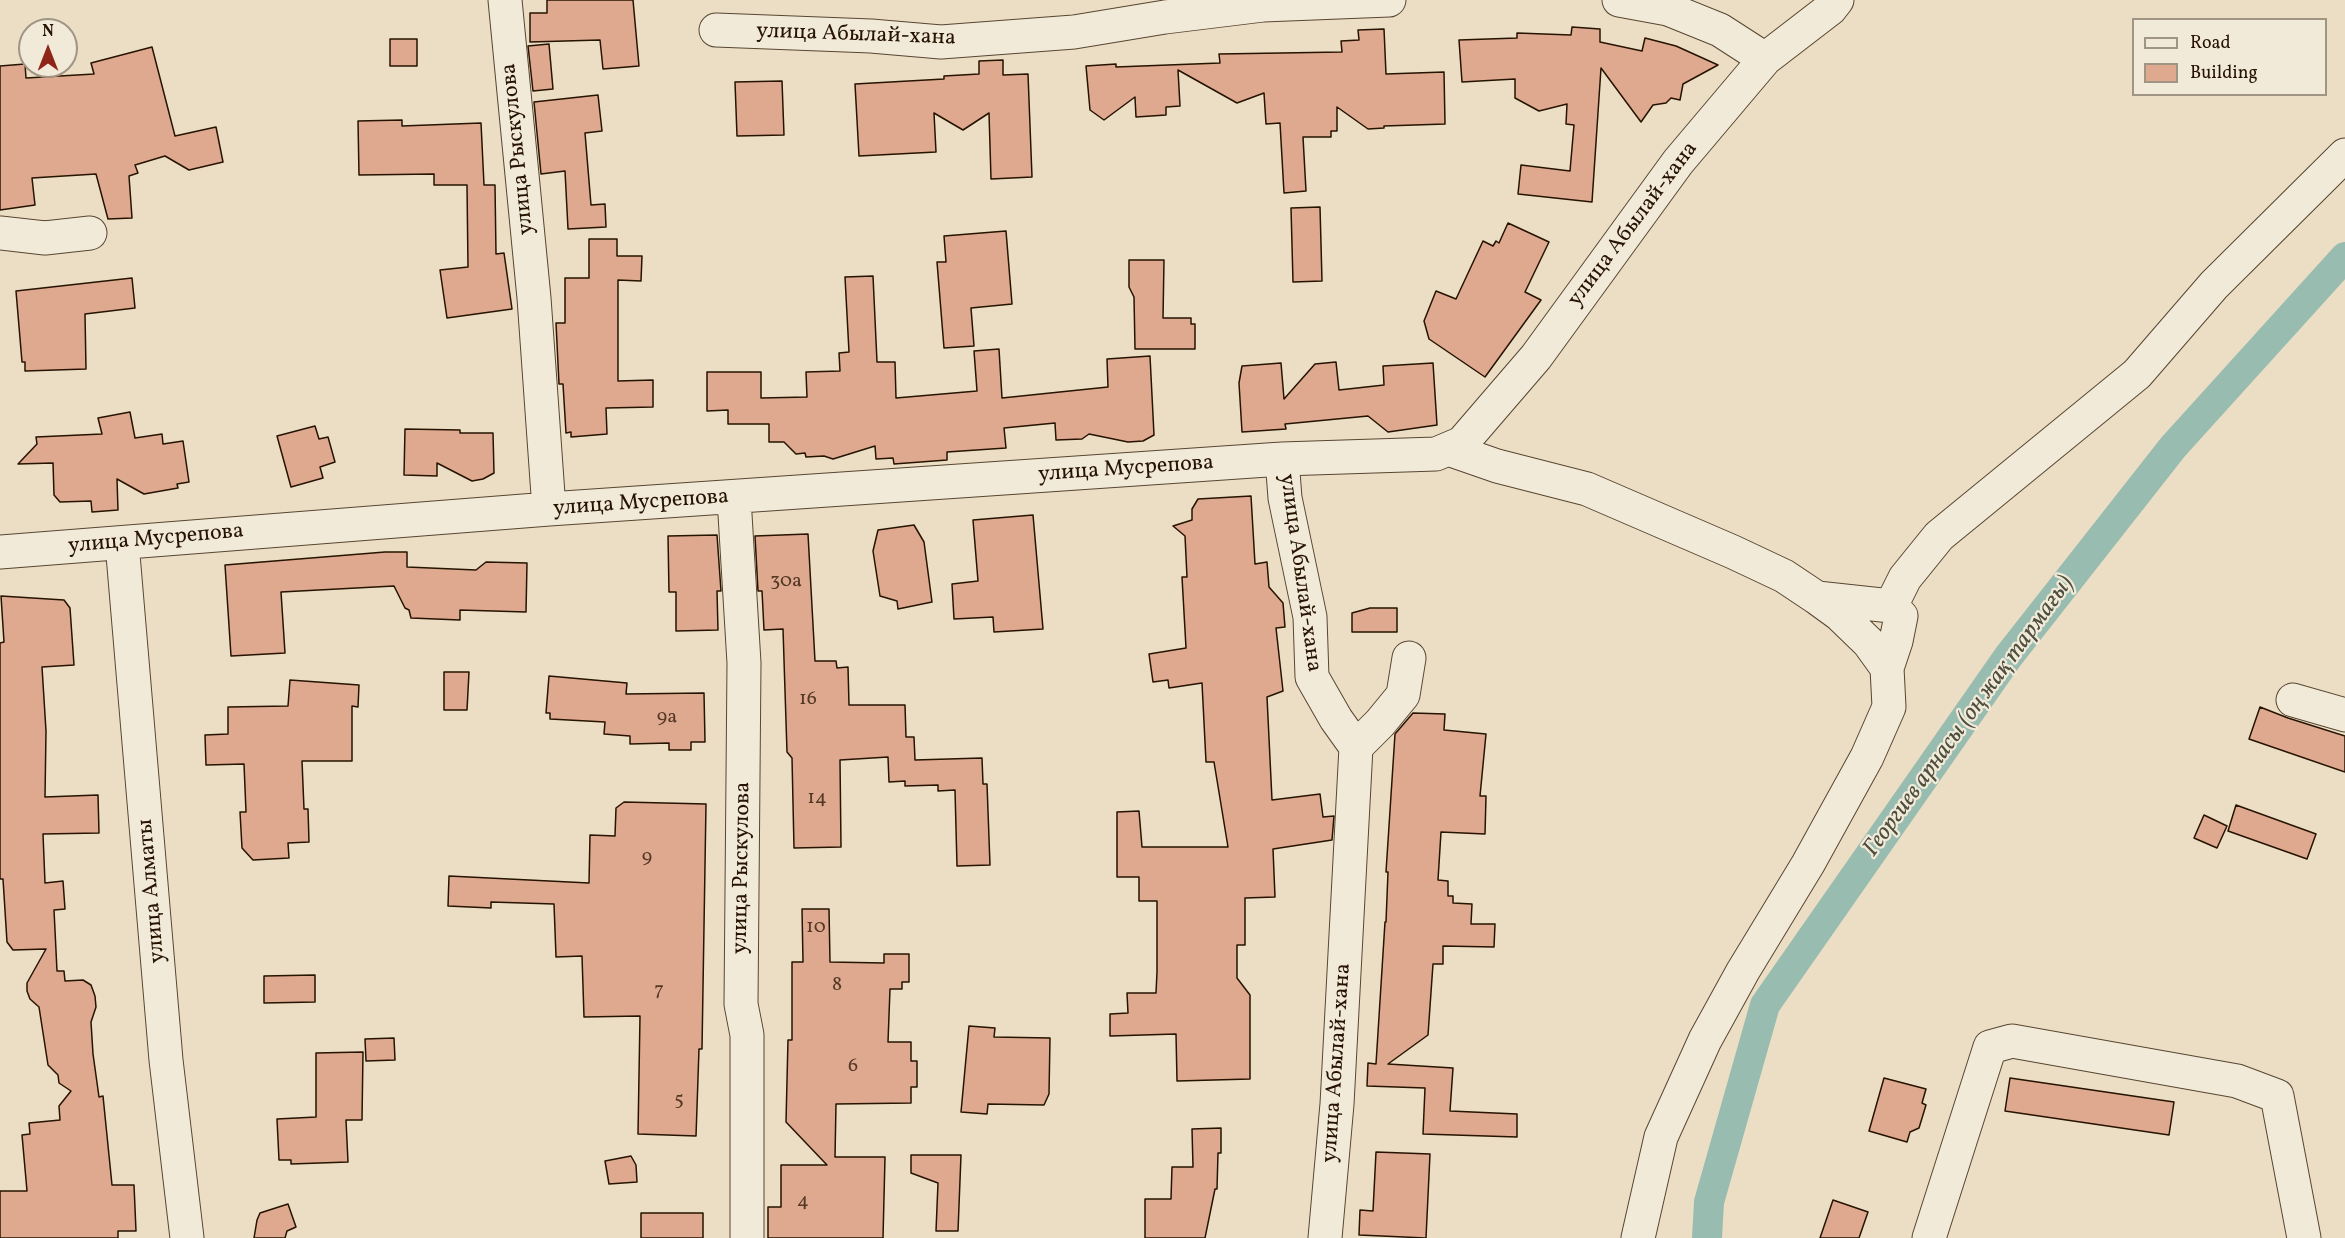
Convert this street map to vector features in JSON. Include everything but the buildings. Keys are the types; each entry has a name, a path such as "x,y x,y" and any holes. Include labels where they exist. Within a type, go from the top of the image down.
{"street":[{"name":"улица Рыскулова","path":"505,0 534,298 549,509"},
{"name":"улица Абылай-хана","path":"716,30 872,36 941,42 1074,32 1263,5 1389,0"},
{"path":"1619,0 1668,9 1720,30 1765,59"},
{"name":"улица Абылай-хана","path":"1325,1238 1337,1104 1356,747 1336,720 1312,677 1310,617 1285,498 1282,459 1436,454 1462,443 1536,357 1678,162 1765,59 1830,9 1838,0"},
{"path":"1891,606 1905,578 1939,536 2137,374 2214,285 2345,155"},
{"path":"0,233 45,238 90,233"},
{"path":"1448,449 1497,466 1587,489 1784,576 1839,614 1869,643 1887,668"},
{"name":"улица Мусрепова","path":"0,552 549,509 1282,459"},
{"name":"улица Рыскулова","path":"734,498 744,663 741,1004 747,1035 747,1238"},
{"name":"улица Алматы","path":"122,543 166,1060 187,1238"},
{"path":"1638,1238 1661,1137 1705,1040 1743,971 1808,864 1867,756 1889,707 1887,668 1901,616 1891,606 1817,598"},
{"path":"1356,747 1403,695 1409,658"},
{"path":"2293,700 2345,715"},
{"path":"1929,1238 1990,1047 2012,1041 2237,1081 2277,1096 2304,1238"}],"waterway":[{"name":"Георгиев арнасы (оң жақ тармағы)","path":"1707,1238 1709,1202 1765,1005 2008,657 2173,447 2345,257"}]}
